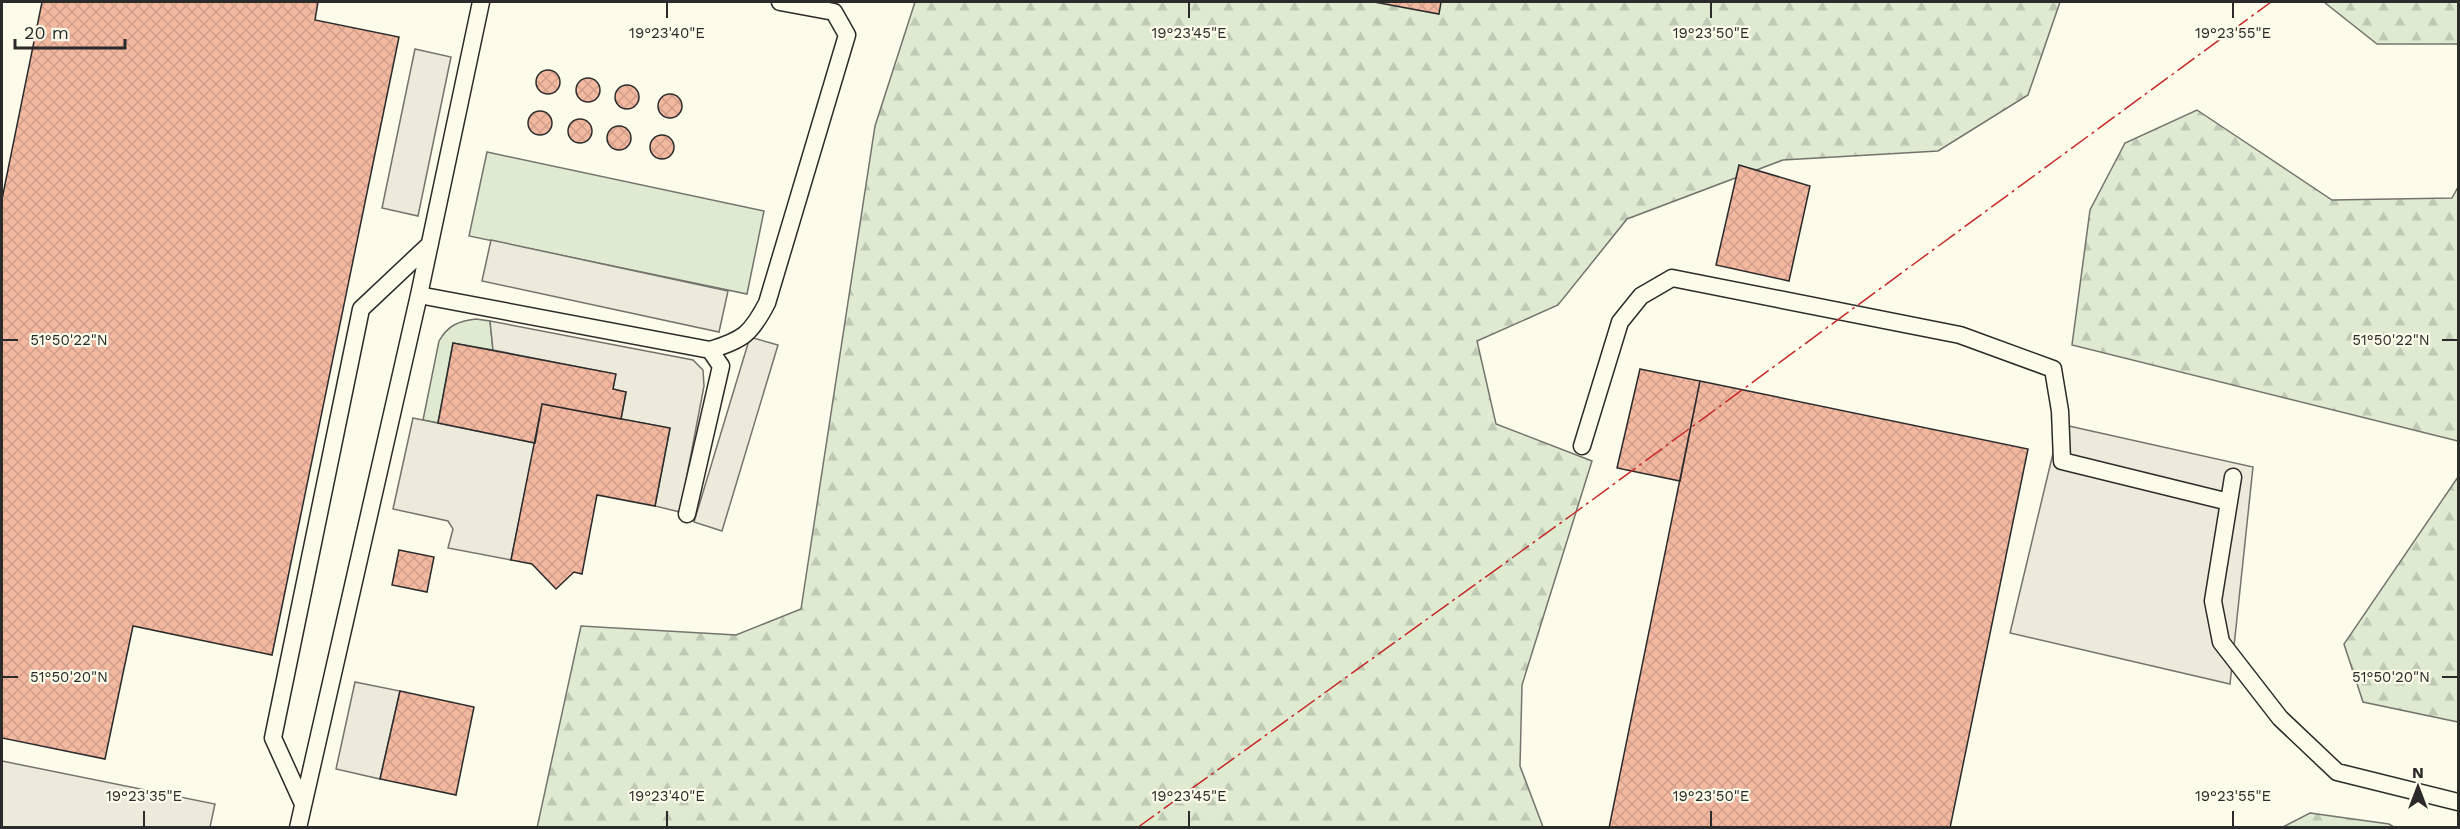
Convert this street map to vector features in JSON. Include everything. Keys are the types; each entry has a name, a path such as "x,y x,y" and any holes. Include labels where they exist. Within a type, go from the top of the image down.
{"lane":[{"path":"298,828 419,295 481,2"},
{"path":"419,295 710,350 734,343 755,327 767,303 847,35 834,12 780,2"},
{"path":"303,804 273,738 361,309 430,244"},
{"path":"1581,446 1620,322 1641,296 1672,278 1960,334 2053,369 2060,411 2062,461 2229,502"},
{"path":"687,514 721,366 710,350"},
{"path":"2233,477 2214,601 2221,642 2280,717 2337,771 2458,802"}],"green space":[{"path":"915,2 2060,2 2028,95 1938,151 1783,160 1627,219 1558,305 1477,341 1496,424 1592,461 1522,685 1520,766 1543,827 537,828 581,626 736,635 801,609 875,126"},
{"path":"2324,2 2458,2 2458,44 2377,44"},
{"path":"2197,110 2332,200 2452,198 2458,187 2458,441 2072,345 2090,210 2125,143"},
{"path":"487,152 764,211 747,294 469,236"},
{"path":"476,319 490,321 493,350 453,343 438,423 423,420 439,341 446,331 455,325"},
{"path":"2458,477 2458,722 2363,702 2344,644"},
{"path":"2310,813 2389,824 2394,827 2283,827"}],"shaded area":[{"path":"415,49 451,57 418,216 382,208"},
{"path":"491,240 728,291 719,332 482,281"},
{"path":"490,321 693,360 703,370 704,386 680,512 655,506 670,428 621,419 626,392 613,389 615,374 493,350"},
{"path":"750,337 778,345 722,531 694,522"},
{"path":"413,418 535,443 511,560 448,548 453,529 448,521 393,509"},
{"path":"2060,424 2253,467 2230,684 2010,633"},
{"path":"355,682 400,691 380,779 336,769"},
{"path":"2,761 215,804 210,827 2,827"}],"building":[{"path":"42,2 318,2 315,20 399,37 272,655 133,626 105,759 2,738 2,199"},
{"path":"1374,2 1441,2 1439,14"},
{"path":"548,70 557,73 560,82 557,91 548,94 539,91 536,82 539,73"},
{"path":"588,78 597,81 600,90 597,99 588,102 579,99 576,90 579,81"},
{"path":"627,85 636,88 639,97 636,106 627,109 618,106 615,97 618,88"},
{"path":"670,94 679,97 682,106 679,115 670,118 661,115 658,106 661,97"},
{"path":"540,111 549,114 552,123 549,132 540,135 531,132 528,123 531,114"},
{"path":"580,119 589,122 592,131 589,140 580,143 571,140 568,131 571,122"},
{"path":"619,126 628,129 631,138 628,147 619,150 610,147 607,138 610,129"},
{"path":"662,135 667,136 673,142 673,152 667,158 662,159 657,158 651,152 650,147 651,142 657,136"},
{"path":"1739,165 1810,186 1789,281 1716,265"},
{"path":"453,343 616,374 613,389 626,392 621,419 542,404 535,443 438,423"},
{"path":"1640,369 1700,381 1680,481 1617,468"},
{"path":"1700,381 2028,449 1950,828 1609,828"},
{"path":"542,404 670,428 655,506 597,495 582,574 574,572 556,589 532,564 511,560"},
{"path":"399,550 434,557 427,592 392,585"},
{"path":"400,691 474,707 456,795 380,779"}],"power":[{"path":"1137,828 1573,514 2271,2"}]}
